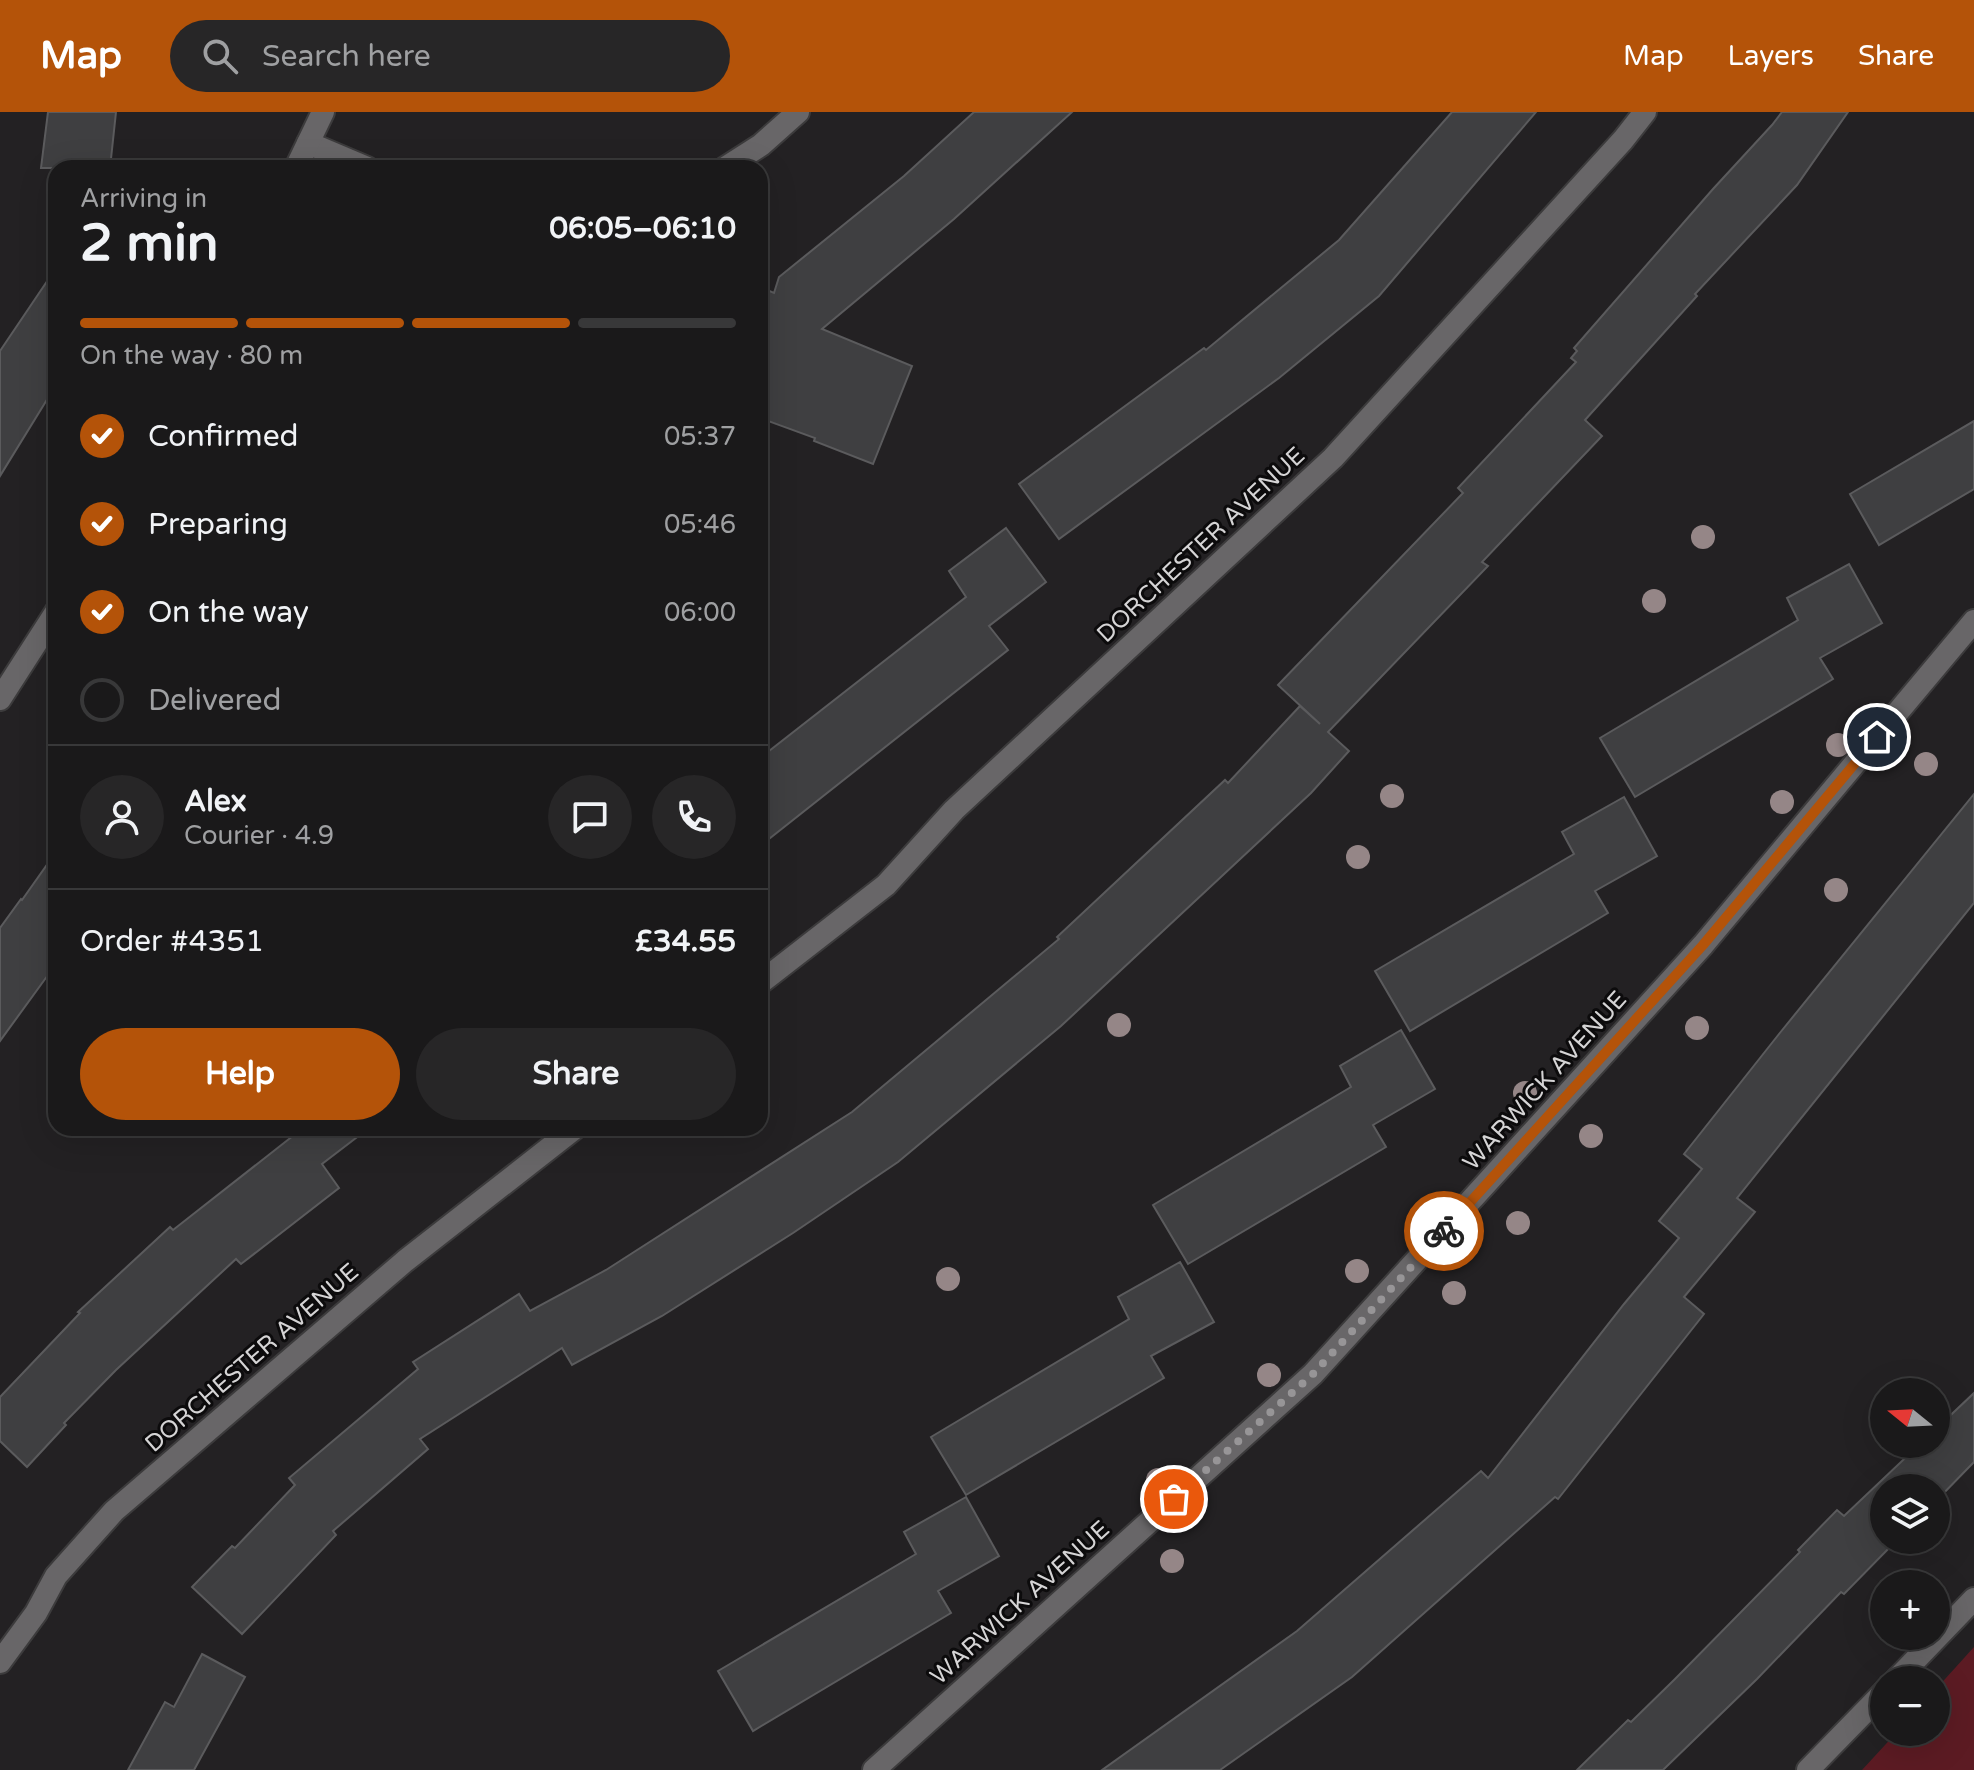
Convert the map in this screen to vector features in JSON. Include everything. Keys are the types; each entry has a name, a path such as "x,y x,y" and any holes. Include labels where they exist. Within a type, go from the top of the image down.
{"street":[{"path":"300,160 323,112"},
{"path":"738,160 761,145 798,112"},
{"name":"DORCHESTER AVENUE","path":"768,977 886,885 954,810 1333,458 1623,140 1645,112"},
{"path":"308,143 348,160"},
{"name":"WARWICK AVENUE","path":"874,1770 1313,1374 1703,945 1974,621"},
{"path":"0,699 48,624"},
{"name":"DORCHESTER AVENUE","path":"0,1662 36,1613 56,1576 114,1511 405,1261 565,1136"},
{"path":"1909,1666 1974,1599"},
{"path":"1808,1770 1870,1706"}],"shaded area":[{"path":"1974,1647 1974,1770 1862,1770 1884,1746 1950,1746 1950,1674"}],"building":[{"path":"48,112 116,112 111,160 48,160 48,168 41,168"},
{"path":"974,112 1072,112 954,219 822,329 912,366 873,464 768,421 768,290 774,293 779,277 904,176"},
{"path":"1452,112 1536,112 1379,296 1279,378 1059,539 1019,484 1204,348 1206,350 1339,240"},
{"path":"1782,112 1848,112 1797,185 1695,294 1697,296 1585,420 1602,436 1482,562 1488,566 1328,732 1349,751 1311,793 1061,1026 898,1162 793,1233 662,1316 572,1365 562,1348 420,1439 428,1449 333,1531 336,1535 242,1634 192,1587 232,1546 235,1548 295,1485 289,1478 418,1369 413,1362 519,1294 530,1311 606,1270 852,1112 1059,939 1057,937 1225,780 1228,783 1300,706 1320,724 1278,685 1463,493 1458,488 1576,362 1571,358 1577,351 1574,348"},
{"path":"48,280 48,398 0,476 0,351"},
{"path":"1974,421 1974,489 1879,545 1850,494"},
{"path":"1006,528 1046,582 989,626 1008,650 768,840 768,752 966,597 949,571"},
{"path":"1849,564 1882,623 1820,658 1833,679 1635,797 1600,738 1798,620 1787,598"},
{"path":"1974,794 1974,903 1737,1198 1755,1212 1684,1297 1704,1314 1558,1499 1555,1497 1352,1677 1220,1770 1102,1770 1297,1631 1481,1471 1488,1478 1679,1238 1659,1221 1702,1169 1684,1154"},
{"path":"1624,797 1657,856 1595,891 1608,913 1410,1031 1375,971 1574,854 1562,832"},
{"path":"48,863 48,975 0,1041 0,928"},
{"path":"1401,1030 1435,1089 1373,1125 1386,1147 1188,1264 1153,1205 1351,1087 1340,1066"},
{"path":"293,1136 359,1136 322,1164 339,1188 241,1264 236,1259 116,1370 64,1423 66,1425 27,1467 0,1441 0,1397 78,1312 170,1227 173,1230"},
{"path":"1180,1262 1214,1322 1151,1356 1164,1378 966,1495 931,1437 1129,1319 1118,1297"},
{"path":"1974,1393 1974,1462 1950,1487 1950,1474 1888,1474 1905,1458 1950,1458 1950,1416"},
{"path":"1870,1491 1870,1554 1883,1554 1844,1594 1841,1592 1663,1770 1577,1770 1674,1680 1837,1510 1844,1516"},
{"path":"966,1497 999,1556 938,1591 951,1613 753,1731 718,1671 916,1554 904,1532"},
{"path":"202,1654 245,1677 194,1770 128,1770 165,1702 174,1707"}],"way so far":[{"path":"1174,1499 1313,1374 1444,1231"}],"route":[{"path":"1444,1231 1703,945 1877,737"}]}
